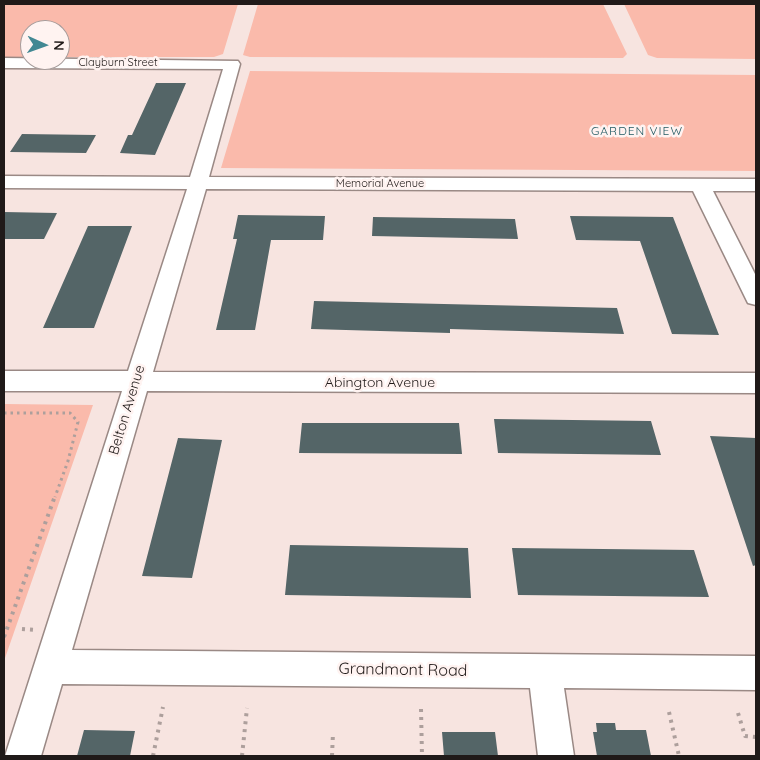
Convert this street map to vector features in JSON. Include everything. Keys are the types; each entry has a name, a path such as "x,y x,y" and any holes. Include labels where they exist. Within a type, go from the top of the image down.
{"street":[{"name":"Clayburn Street","path":"4,63 232,64"},
{"name":"Belton Avenue","path":"23,756 198,183 232,64"},
{"name":"Memorial Avenue","path":"4,182 756,186"},
{"path":"700,185 750,272 756,297"},
{"name":"Abington Avenue","path":"4,381 756,383"},
{"name":"Grandmont Road","path":"50,666 756,673"},
{"path":"545,671 556,756"}],"path":[{"path":"4,413 70,413 78,422 68,461 4,637"},
{"path":"22,629 38,630"},
{"path":"154,756 163,707"},
{"path":"242,756 247,708"},
{"path":"421,709 422,756"},
{"path":"668,712 679,756"},
{"path":"738,713 745,736 756,737"},
{"path":"332,756 334,733"}],"shaded area":[{"path":"4,4 238,4 223,54 214,57 70,57 70,20 20,20 20,57 4,57"},
{"path":"258,4 603,4 627,54 623,58 250,57 243,55"},
{"path":"624,4 756,4 756,59 657,58 648,55"},
{"path":"250,71 756,75 756,171 221,168"},
{"path":"4,404 93,405 4,661"}],"building":[{"path":"156,83 186,83 155,155 120,153 128,135 132,135"},
{"path":"22,134 96,135 86,153 10,152"},
{"path":"4,212 57,213 44,239 4,239"},
{"path":"238,215 325,216 323,240 271,240 255,330 216,330 237,239 233,239"},
{"path":"570,216 673,217 719,335 672,334 640,241 576,240"},
{"path":"373,217 515,219 518,239 372,236"},
{"path":"88,226 132,226 94,328 43,328"},
{"path":"314,301 617,308 624,334 450,329 450,333 311,329"},
{"path":"494,419 651,421 661,455 498,453"},
{"path":"302,423 459,423 462,454 299,453"},
{"path":"710,436 756,438 756,565 753,566"},
{"path":"178,438 222,440 192,578 142,576"},
{"path":"290,545 468,548 471,598 285,595"},
{"path":"512,548 694,550 709,597 518,595"},
{"path":"596,723 615,723 616,730 646,730 651,756 597,756 593,732 597,732"},
{"path":"84,730 135,731 130,756 77,756"},
{"path":"442,732 495,732 498,756 444,756"}],"district":[{"name":"GARDEN VIEW","path":"637,131"}]}
